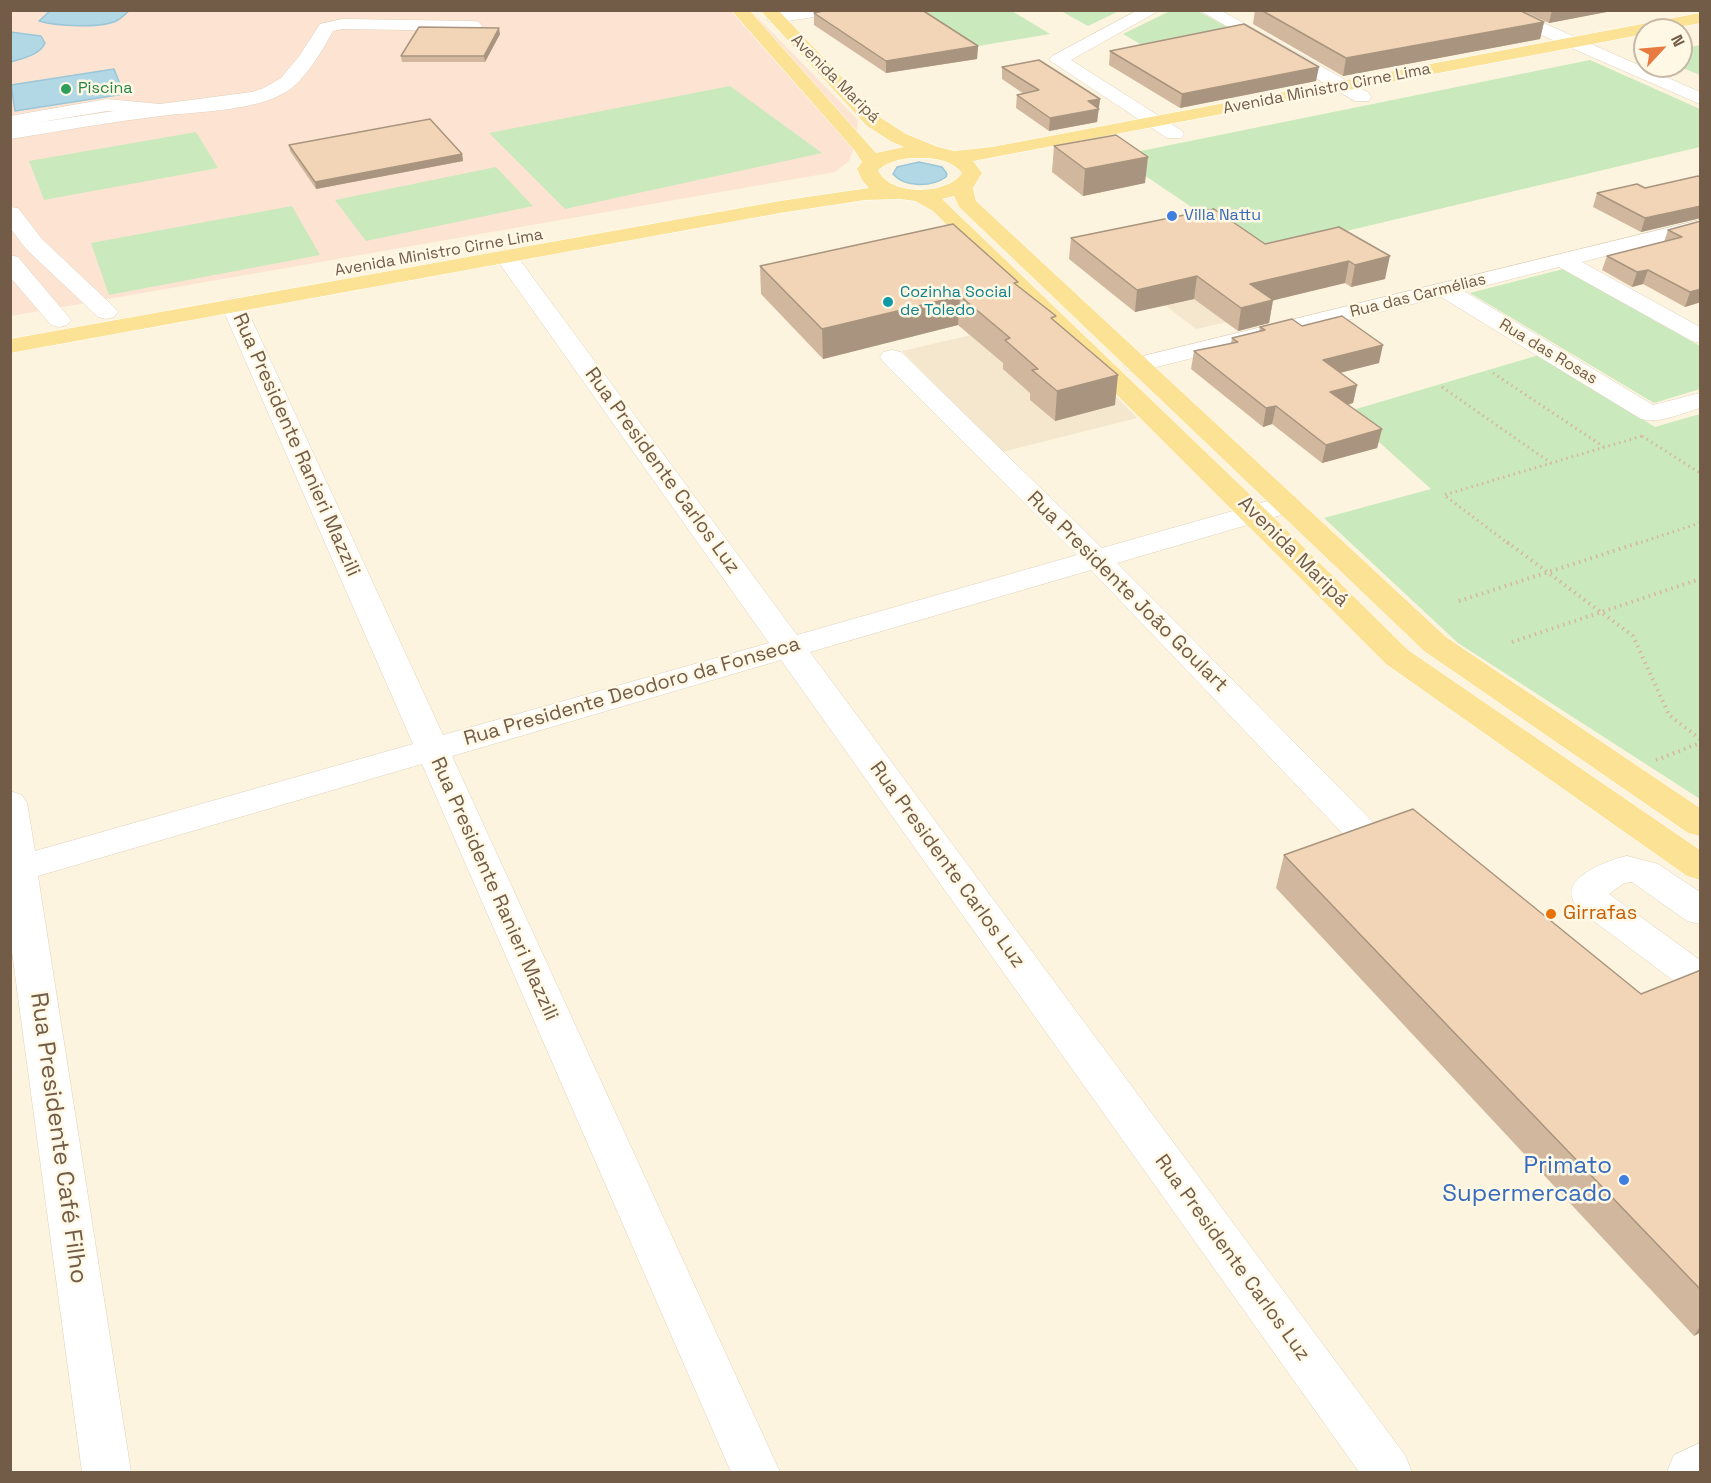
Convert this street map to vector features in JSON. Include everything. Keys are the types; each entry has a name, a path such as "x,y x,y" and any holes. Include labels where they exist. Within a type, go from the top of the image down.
{"main road":[{"name":"Avenida Maripá","path":"739,10 862,147 870,170"},
{"name":"Avenida Maripá","path":"771,14 874,122 899,138 969,167 972,173 966,183 966,203 1060,310 1254,514 1397,657 1701,867"},
{"name":"Avenida Ministro Cirne Lima","path":"10,329 106,312 242,298 506,257 780,207 865,194 950,191 1010,166 1362,97 1589,46 1701,18"},
{"name":"Avenida Ministro Cirne Lima","path":"242,298 870,170 889,156 910,152 947,156 992,153 1344,86 1589,46 1633,43"},
{"path":"870,170 874,184 885,189 910,194"},
{"name":"Avenida Maripá","path":"910,194 940,207 1035,302 1086,318 1435,644 1701,824"},
{"path":"10,346 242,298"}],"street":[{"path":"771,14 827,10"},
{"path":"1152,10 1058,60 1174,134"},
{"path":"1207,10 1362,97"},
{"path":"1499,10 1633,61"},
{"path":"1227,21 1249,18"},
{"path":"10,133 160,110 244,100 282,86 320,41 326,28 342,24 473,26"},
{"path":"1589,46 1701,99"},
{"path":"1675,78 1701,89"},
{"path":"10,122 107,105 160,110"},
{"path":"10,213 34,244 106,312"},
{"name":"Rua das Carmélias","path":"1136,365 1701,226"},
{"path":"10,249 34,244"},
{"name":"Rua Presidente Carlos Luz","path":"506,257 1388,1473"},
{"path":"1562,260 1701,336"},
{"path":"10,262 59,320"},
{"name":"Rua das Rosas","path":"1445,289 1648,428"},
{"name":"Rua Presidente Ranieri Mazzili","path":"242,298 432,751 756,1473"},
{"name":"Rua Presidente João Goulart","path":"891,357 1097,559 1360,830"},
{"path":"1648,428 1701,400"},
{"name":"Rua Presidente Deodoro da Fonseca","path":"15,869 1285,505"},
{"name":"Rua Presidente Café Filho","path":"10,803 15,869 106,1473"},
{"path":"1701,911 1653,878 1627,869 1610,874 1590,890 1590,897 1596,904 1701,980"},
{"path":"1691,1473 1701,1467"}],"path":[{"path":"1493,373 1604,447"},
{"path":"1442,387 1551,463"},
{"path":"1624,772 1701,741 1669,715 1633,636 1444,495 1604,447 1648,428 1701,473"},
{"path":"1459,600 1701,523"},
{"path":"1512,642 1701,579"}],"shaded area":[{"path":"11,11 751,11 858,120 856,143 849,161 835,172 11,316"},
{"path":"1131,279 1258,315 1196,329"},
{"path":"1041,319 1137,418 1002,452 902,351"}],"green space":[{"path":"1196,10 1245,37 1154,52 1123,34 1170,11"},
{"path":"919,11 1012,11 1050,34 972,47"},
{"path":"1061,11 1119,11 1088,26"},
{"path":"1700,45 1700,75 1693,72 1693,46"},
{"path":"1590,60 1700,109 1700,147 1258,252 1116,156"},
{"path":"730,86 822,153 565,209 489,133"},
{"path":"196,132 218,168 44,200 29,161"},
{"path":"496,167 533,206 366,241 335,200"},
{"path":"292,206 320,255 109,295 91,243"},
{"path":"1563,269 1700,346 1700,389 1654,403 1470,293"},
{"path":"1539,355 1655,427 1700,414 1700,799 1458,643 1324,518 1431,489 1346,412"}],"water":[{"path":"51,10 129,11 118,20 101,25 67,25 39,21"},
{"path":"10,32 41,36 45,43 35,53 11,62"},
{"name":"Piscina","path":"114,69 124,94 15,111 11,85"},
{"path":"919,162 942,167 947,174 946,177 934,183 911,184 898,179 893,174 897,167"}],"building":[{"path":"822,10 922,10 978,46 886,61 814,13"},
{"path":"1261,10 1519,10 1544,22 1346,58"},
{"path":"1244,24 1319,67 1182,94 1110,51"},
{"path":"419,27 499,28 484,56 401,56"},
{"path":"1039,60 1100,99 1088,101 1099,109 1050,118 1017,95 1039,90 1002,67"},
{"path":"430,119 462,154 315,182 289,145"},
{"path":"1116,135 1148,157 1085,169 1054,146"},
{"path":"1701,177 1701,206 1645,218 1597,193 1637,184 1645,188"},
{"path":"1214,209 1265,244 1339,227 1390,256 1355,265 1349,261 1250,284 1273,300 1241,308 1197,276 1137,290 1071,238"},
{"path":"1701,221 1701,289 1690,292 1648,270 1637,272 1607,256 1682,237 1668,230"},
{"path":"953,224 1018,282 1014,283 1056,316 1051,318 1118,375 1057,391 1032,370 1038,369 1005,340 1010,338 960,296 822,329 760,266"},
{"path":"1342,316 1383,345 1323,360 1357,385 1330,392 1382,429 1326,445 1276,406 1266,408 1194,351 1238,342 1232,338 1265,330 1260,327 1292,319 1302,326"},
{"name":"Primato Supermercado","path":"1413,809 1641,994 1701,970 1701,1290 1284,855"}],"place":[{"name":"Piscina","path":"66,89"},
{"name":"Villa Nattu","path":"1172,216"},
{"name":"Cozinha Social de Toledo","path":"888,302"},
{"name":"Girrafas","path":"1551,914"},
{"name":"Primato Supermercado","path":"1624,1180"}]}
